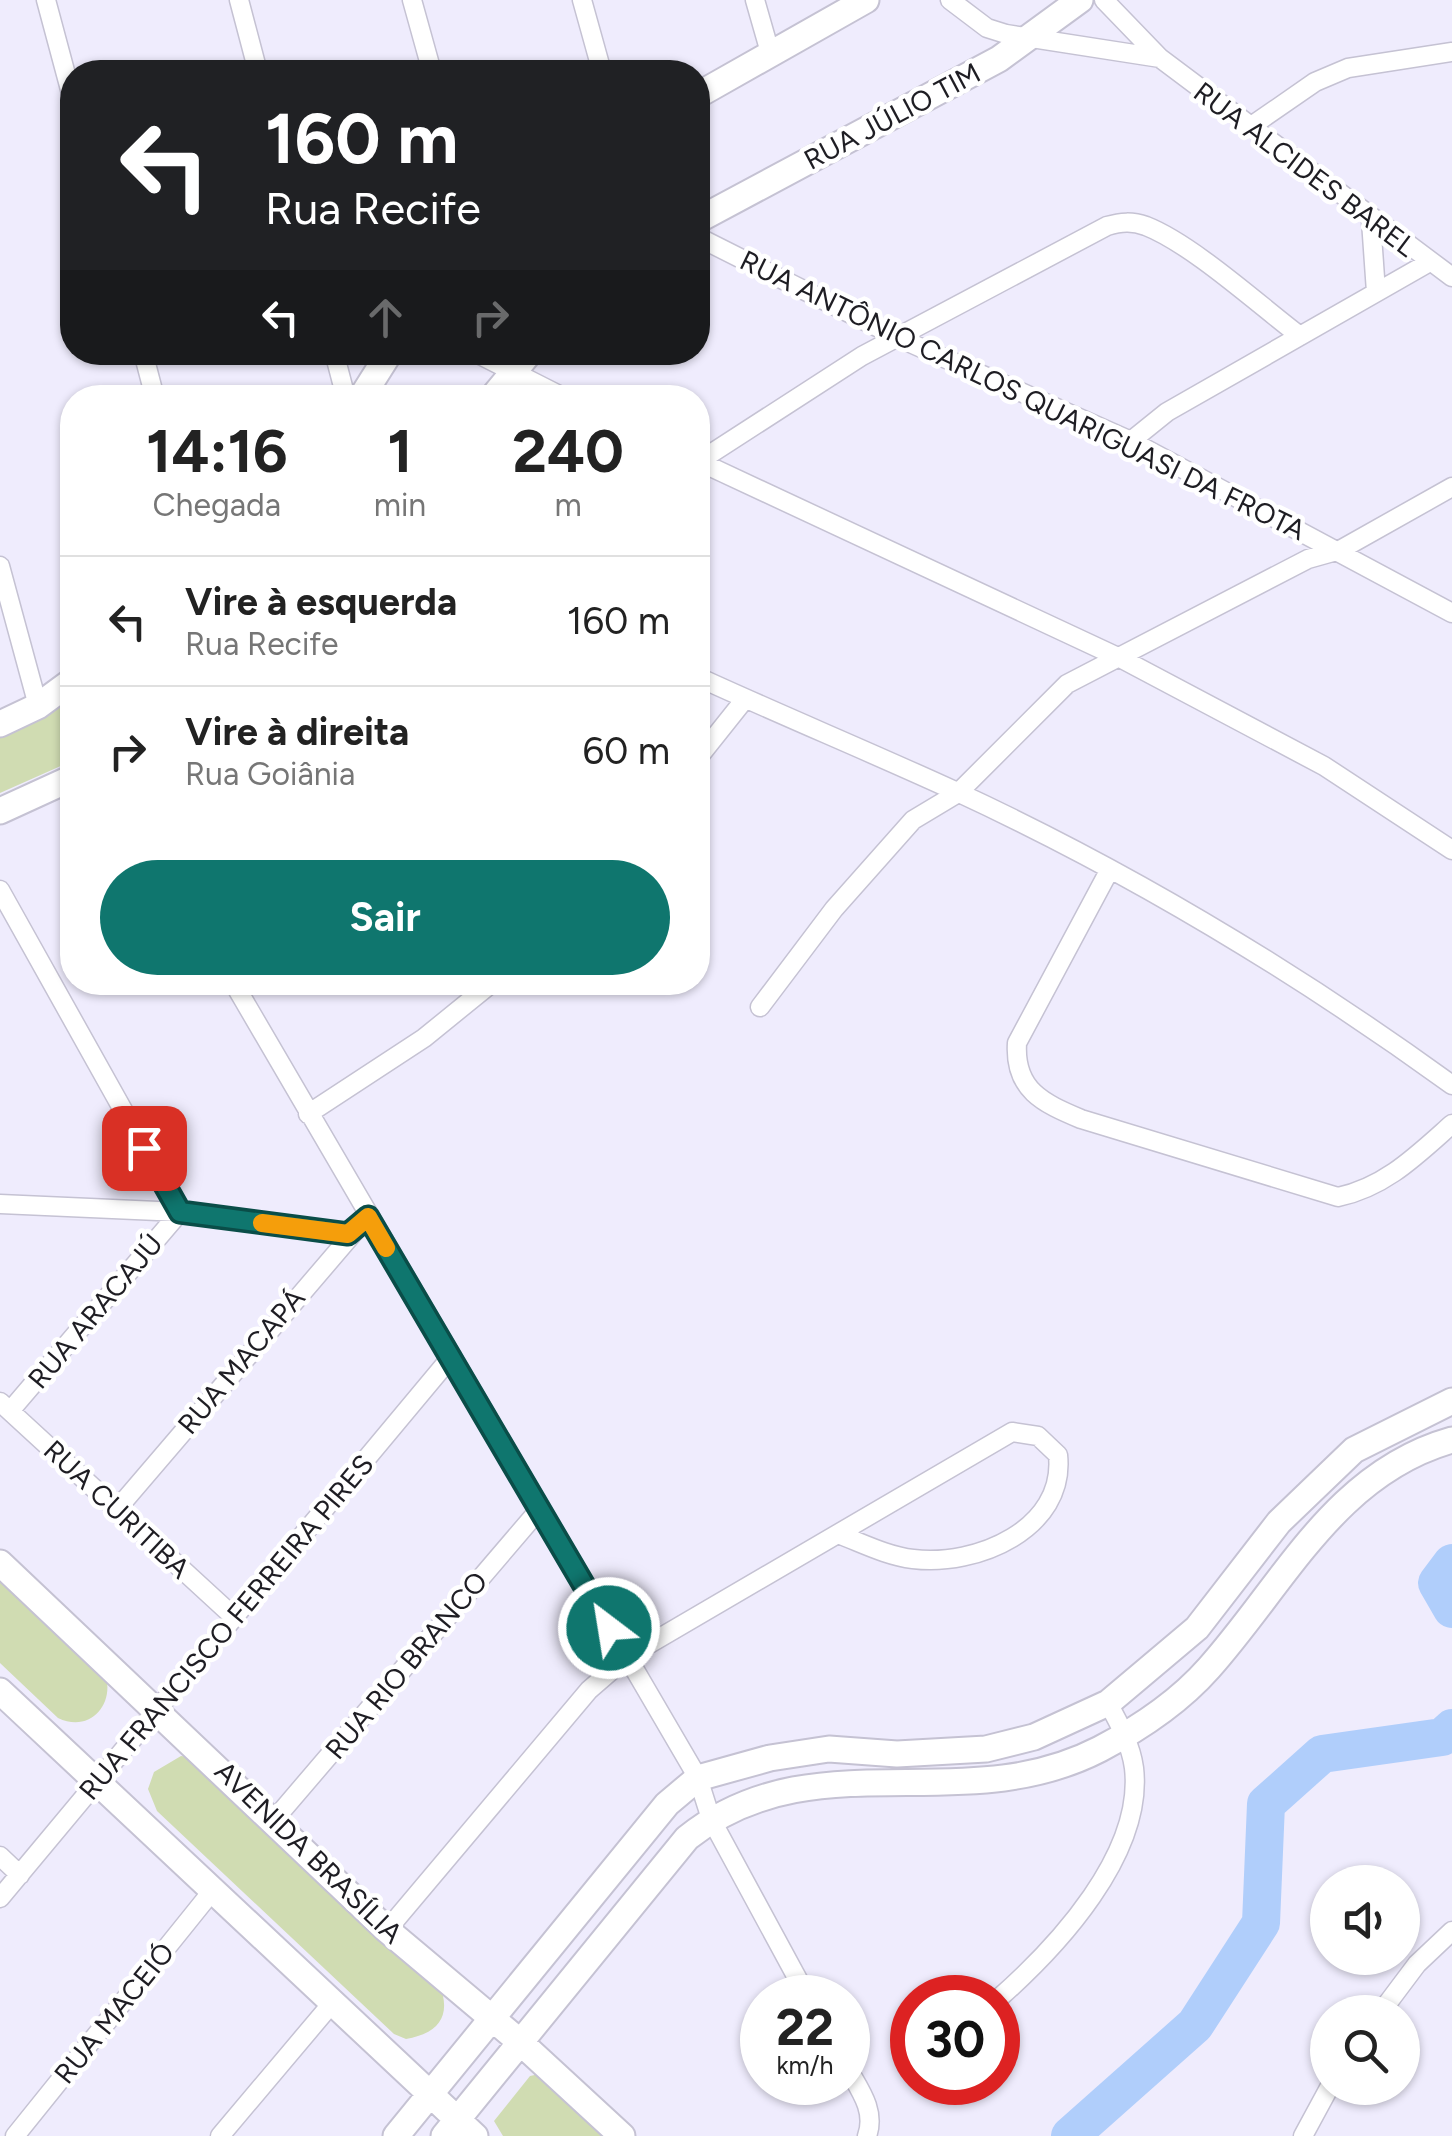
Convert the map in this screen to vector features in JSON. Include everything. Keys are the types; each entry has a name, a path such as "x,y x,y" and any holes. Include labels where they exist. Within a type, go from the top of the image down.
{"main road":[{"path":"710,89 866,0"},
{"name":"RUA JÚLIO TIM","path":"710,213 1030,39 1080,0"},
{"path":"502,385 518,365"},
{"path":"0,724 38,706 60,690"},
{"path":"0,811 60,784"},
{"path":"396,2136 668,1804 698,1778 770,1758 829,1749 898,1754 986,1750 1034,1737 1108,1704 1198,1628 1279,1522 1354,1450 1452,1401"},
{"path":"0,1690 333,2002 430,2095 459,2130 519,2041 687,1838 711,1818 792,1787 938,1785 1048,1770 1124,1734 1173,1703 1207,1671 1320,1525 1394,1464 1452,1440"},
{"name":"AVENIDA BRASÍLIA","path":"0,1563 387,1930 493,2018 622,2136"}],"street":[{"path":"46,0 62,60"},
{"path":"239,0 255,60"},
{"path":"412,0 429,60"},
{"path":"582,0 599,60"},
{"path":"755,0 771,56"},
{"name":"RUA ALCIDES BAREL","path":"950,0 987,28 1030,39 1160,58"},
{"name":"RUA ALCIDES BAREL","path":"1104,0 1160,58 1428,263 1452,277"},
{"path":"1250,127 1316,82 1348,68 1452,52"},
{"path":"1371,220 1376,292"},
{"path":"710,453 862,356 1107,226 1126,221 1148,226 1192,255 1300,336"},
{"name":"RUA ANTÔNIO CARLOS QUARIGUASI DA FROTA","path":"710,243 899,338 1131,441 1452,613"},
{"path":"1131,441 1167,412 1428,263"},
{"path":"499,365 539,385"},
{"path":"710,467 1122,659 1324,766 1452,850"},
{"path":"760,1007 834,909 913,820 958,793 1068,684 1308,559 1340,550 1452,487"},
{"path":"0,566 38,706"},
{"path":"710,683 958,793 1108,871 1342,1005 1452,1085"},
{"path":"710,743 744,699"},
{"path":"1108,871 1017,1043 1016,1064 1024,1086 1041,1102 1082,1120 1338,1197 1360,1192 1395,1174 1452,1124"},
{"path":"0,890 180,1212"},
{"path":"240,995 698,1778 711,1818 796,1975"},
{"path":"308,1114 424,1038 477,995"},
{"path":"0,1204 180,1212 348,1234"},
{"name":"RUA ARACAJÚ","path":"5,1406 180,1212"},
{"name":"RUA MACAPÁ","path":"118,1508 348,1234 368,1217"},
{"name":"RUA FRANCISCO FERREIRA PIRES","path":"0,1898 452,1356"},
{"name":"RUA CURITIBA","path":"5,1406 234,1618"},
{"path":"387,1930 590,1690 627,1657 1012,1432 1038,1436 1058,1455 1058,1485 1041,1515 1018,1534 966,1556 911,1559 838,1534"},
{"name":"RUA RIO BRANCO","path":"274,1820 538,1510"},
{"path":"1020,1980 1048,1955 1086,1904 1115,1854 1132,1813 1134,1768 1124,1734 1108,1704"},
{"path":"0,1856 20,1874"},
{"name":"RUA MACEIÓ","path":"14,2136 213,1890"},
{"path":"1394,1995 1417,1964 1452,1931"},
{"path":"220,2136 333,2002"},
{"path":"867,2136 872,2123 868,2105"},
{"path":"1303,2136 1320,2105"}],"green space":[{"path":"60,696 60,766 0,793 0,734"},
{"path":"0,1573 104,1671 107,1694 104,1704 90,1718 70,1722 58,1718 0,1663"},
{"path":"181,1756 195,1758 439,1983 444,2004 435,2027 406,2039 394,2034 157,1811 148,1789 154,1772"},
{"path":"544,2073 618,2136 503,2136 494,2121 530,2076"}],"waterway":[{"path":"1452,1563 1437,1583 1452,1609"},
{"path":"1070,2136 1195,2025 1261,1923 1266,1804 1322,1754 1442,1737 1452,1728"}],"slow traffic":[{"path":"262,1223 348,1234 368,1217 386,1248"}],"route":[{"path":"144,1148 180,1212 348,1234 368,1217 609,1628"}]}
